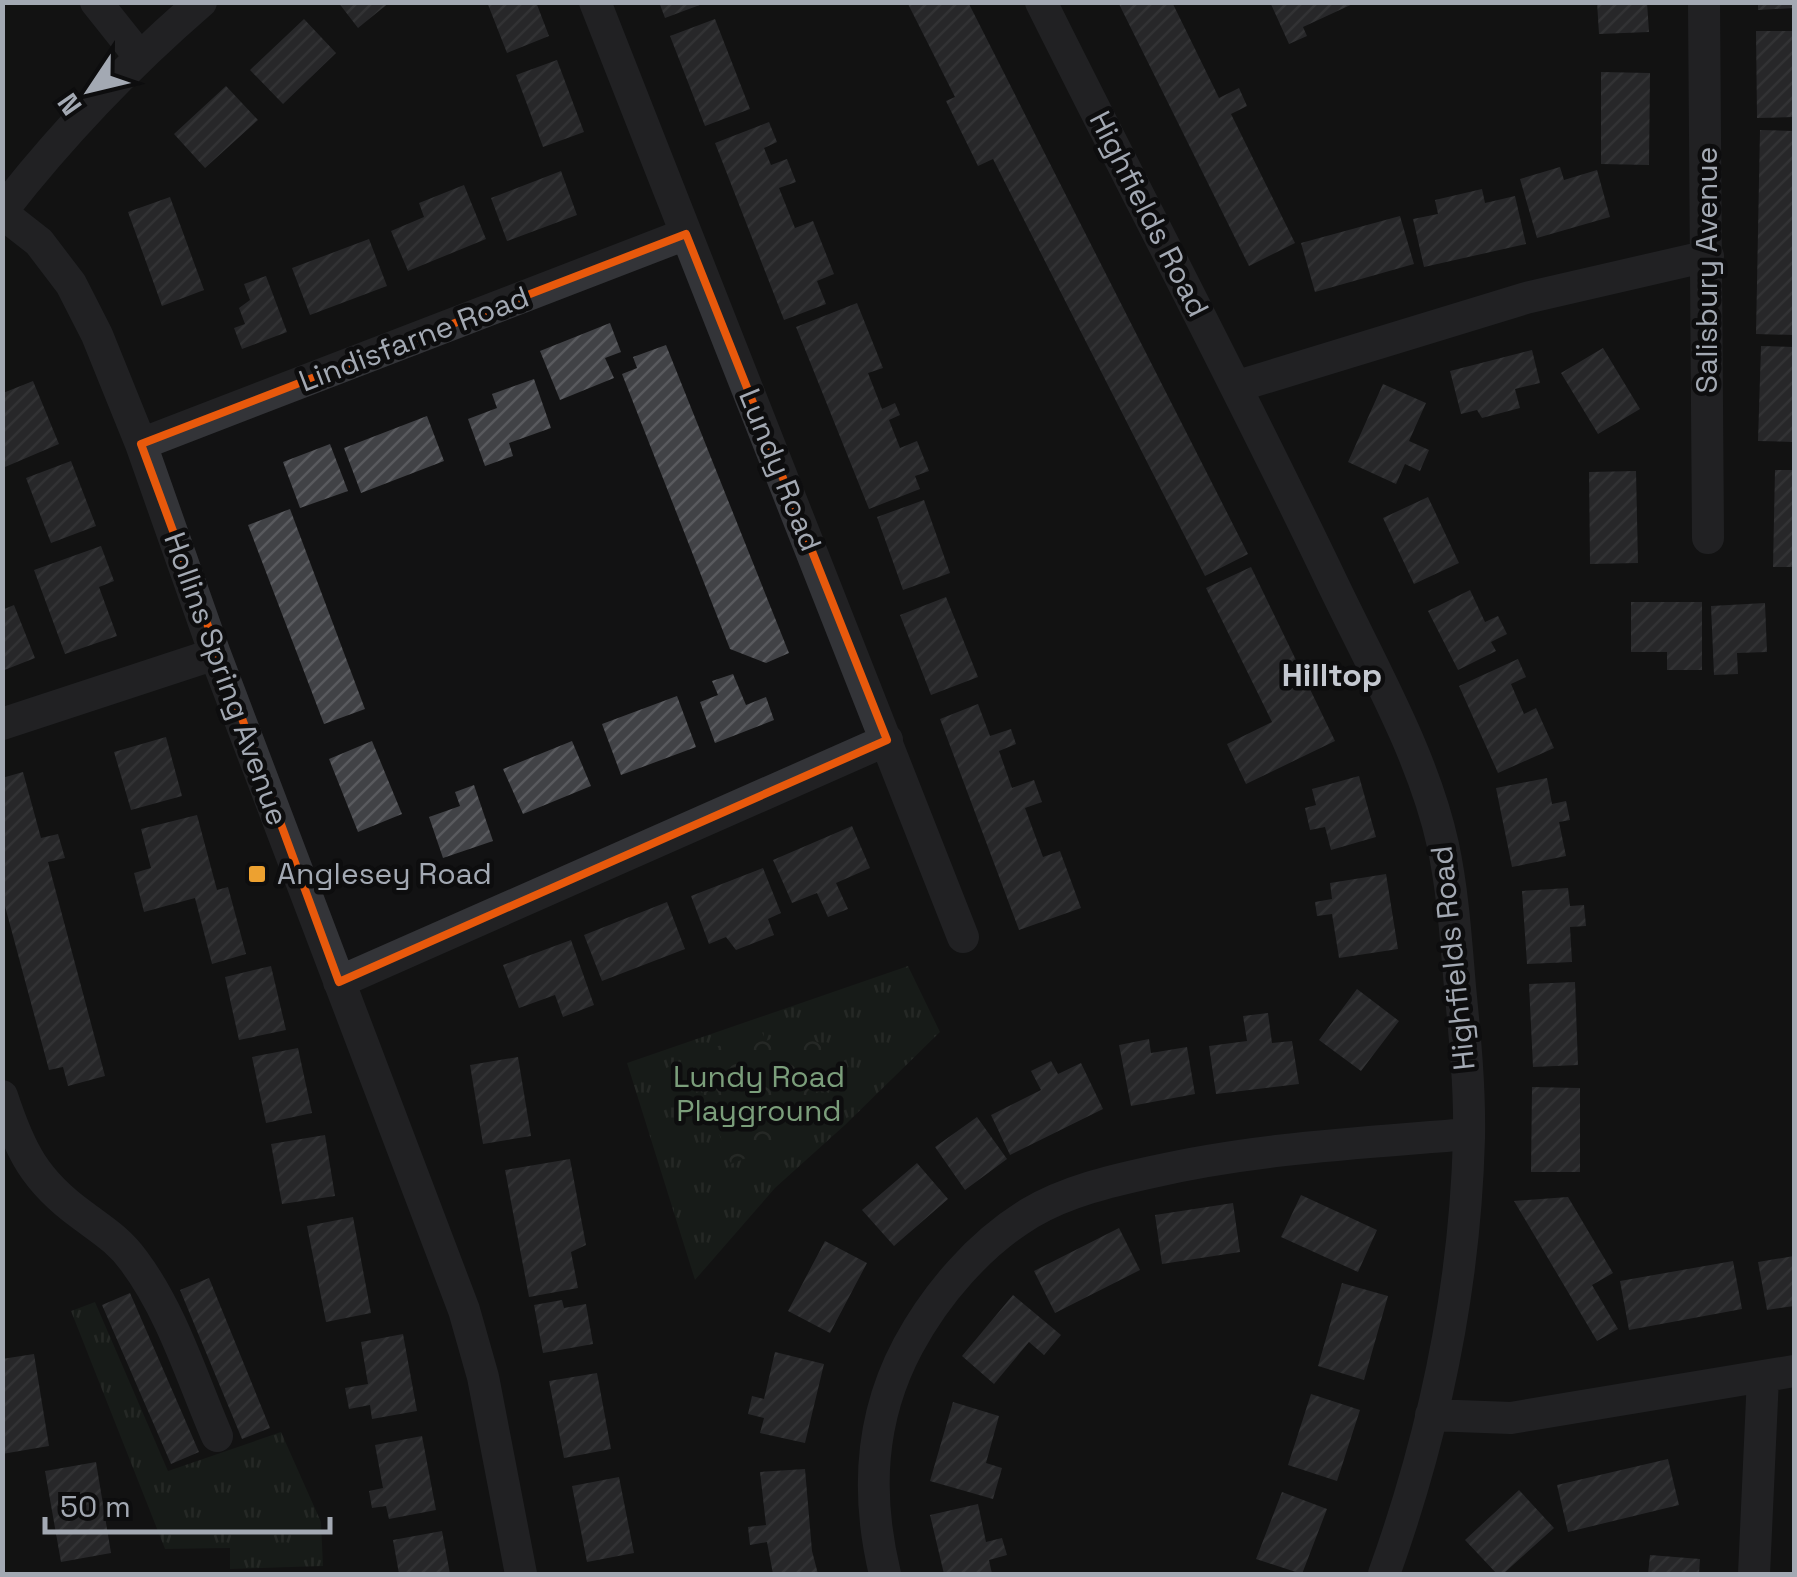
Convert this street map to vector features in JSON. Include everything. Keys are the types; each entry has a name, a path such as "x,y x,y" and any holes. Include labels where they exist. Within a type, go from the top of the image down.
{"street":[{"path":"96,2 139,56"},
{"path":"2,212 90,105 201,2"},
{"name":"Lundy Road","path":"595,2 962,937"},
{"name":"Highfields Road","path":"1040,2 1238,386 1424,782 1442,843 1454,914 1469,1134 1462,1248 1451,1327 1431,1414 1410,1498 1384,1574"},
{"name":"Salisbury Avenue","path":"1704,2 1708,538"},
{"name":"Hollins Spring Avenue","path":"2,212 39,242 71,284 97,335 141,444 215,654 464,1310 482,1377 521,1574"},
{"name":"Lindisfarne Road","path":"141,444 686,234"},
{"path":"1238,386 1526,298 1708,256"},
{"path":"2,724 215,654"},
{"path":"340,982 887,740"},
{"path":"2,1096 24,1156 48,1187 114,1236 136,1263 159,1303 217,1436"},
{"path":"885,1574 872,1508 872,1460 881,1409 918,1328 970,1262 996,1238 1032,1212 1079,1191 1201,1160 1469,1134"},
{"path":"1431,1414 1510,1418 1779,1374 1754,1574"}],"highlighted area":[{"path":"686,234 887,740 339,982 141,444"}],"green space":[{"path":"908,966 940,1032 775,1188 695,1280 627,1063"},
{"name":"Lundy Road Playground","path":"801,1026 822,1047 802,1136 731,1164 693,1068 708,1050 761,1030 766,1041"},
{"path":"95,1302 168,1471 281,1432 321,1522 323,1566 230,1569 230,1548 165,1549 71,1311"}],"building":[{"path":"338,2 390,2 358,28"},
{"path":"487,2 536,2 549,36 507,53"},
{"path":"659,2 705,2 705,3 665,18"},
{"path":"907,2 968,2 1248,554 1205,576 993,159 978,166 946,101 955,97"},
{"path":"1118,2 1172,2 1219,98 1239,88 1247,106 1231,114 1295,243 1249,266"},
{"path":"1270,2 1357,2 1303,27 1307,36 1289,44"},
{"path":"1597,2 1647,2 1649,32 1599,34"},
{"path":"1758,2 1794,2 1794,8 1758,10"},
{"path":"304,19 336,53 283,104 250,70"},
{"path":"715,19 750,109 705,126 670,36"},
{"path":"1756,31 1794,31 1794,117 1757,118"},
{"path":"557,60 584,132 543,147 516,75"},
{"path":"1601,72 1650,73 1649,165 1601,164"},
{"path":"226,86 258,120 205,168 174,134"},
{"path":"769,122 777,142 764,148 771,165 787,159 796,182 779,188 795,228 813,221 834,274 817,281 826,304 784,320 715,143"},
{"path":"1760,130 1794,131 1794,335 1756,334"},
{"path":"1560,167 1564,180 1597,170 1610,217 1537,238 1520,179"},
{"path":"561,171 577,215 507,241 491,198"},
{"path":"464,185 486,239 408,271 391,231 424,217 419,203"},
{"path":"1482,189 1485,203 1515,196 1526,244 1424,267 1413,219 1438,214 1435,200"},
{"path":"170,197 204,290 162,306 128,212"},
{"path":"1400,216 1414,264 1315,292 1301,243"},
{"path":"369,239 387,286 310,315 292,268"},
{"path":"266,276 287,332 242,349 234,328 245,324 239,308 250,300 244,284"},
{"path":"857,303 883,368 868,373 882,409 895,403 900,415 889,420 900,448 917,441 929,471 915,476 920,489 869,509 796,327"},
{"path":"610,323 621,352 605,358 614,378 560,400 540,351"},
{"path":"666,345 789,653 766,663 730,649 622,374 637,368 633,357"},
{"path":"1761,346 1794,347 1794,442 1758,441"},
{"path":"1603,348 1640,409 1598,434 1561,373"},
{"path":"1532,350 1540,383 1515,389 1520,408 1482,418 1477,410 1461,414 1450,371"},
{"path":"534,379 551,428 509,443 513,456 485,466 468,419 497,408 492,394"},
{"path":"33,381 59,444 5,467 3,393"},
{"path":"1383,384 1426,403 1409,441 1429,450 1420,471 1405,464 1396,484 1348,462"},
{"path":"427,416 444,461 361,493 344,448"},
{"path":"330,444 348,491 300,508 283,462"},
{"path":"71,461 96,526 51,543 26,478"},
{"path":"1775,470 1794,470 1794,567 1773,567"},
{"path":"1636,471 1638,563 1590,564 1589,472"},
{"path":"1428,497 1459,563 1414,584 1383,518"},
{"path":"924,500 950,573 903,590 877,517"},
{"path":"290,509 365,709 324,724 248,525"},
{"path":"101,546 114,581 99,587 117,636 65,654 34,570"},
{"path":"1251,567 1335,741 1246,784 1227,744 1272,722 1206,588"},
{"path":"1470,590 1485,622 1498,616 1507,634 1491,642 1496,651 1458,670 1428,611"},
{"path":"946,597 978,677 931,695 900,615"},
{"path":"1631,602 1702,602 1702,670 1667,670 1667,652 1631,652"},
{"path":"1765,603 1767,652 1737,653 1738,674 1714,675 1711,606"},
{"path":"14,605 35,658 2,671 2,610"},
{"path":"1518,659 1526,677 1511,684 1524,714 1536,708 1554,748 1498,773 1459,686"},
{"path":"733,674 746,705 766,697 774,720 715,743 700,702 718,695 712,681"},
{"path":"677,696 696,747 621,775 602,724"},
{"path":"978,704 990,736 1011,729 1016,744 999,751 1012,788 1034,780 1042,802 1025,808 1043,857 1060,851 1081,908 1019,930 940,719"},
{"path":"166,737 182,796 131,810 114,752"},
{"path":"372,741 402,814 358,832 329,759"},
{"path":"572,741 591,786 523,814 503,769"},
{"path":"23,772 41,838 58,834 65,858 48,862 105,1076 68,1086 63,1067 49,1070 2,895 2,778"},
{"path":"1359,776 1376,837 1331,850 1325,827 1310,830 1305,808 1316,805 1312,789"},
{"path":"1547,778 1552,804 1566,801 1570,820 1559,822 1566,856 1512,867 1496,788"},
{"path":"474,785 493,841 443,858 429,817 460,806 455,792"},
{"path":"197,815 217,890 228,887 246,954 212,964 195,898 144,912 134,873 151,868 141,829"},
{"path":"852,826 870,868 836,883 848,909 828,917 817,893 792,903 773,860"},
{"path":"763,868 781,913 768,919 774,935 736,950 726,937 709,944 691,896"},
{"path":"1386,874 1398,949 1339,958 1332,914 1317,916 1315,902 1332,899 1330,883"},
{"path":"1568,888 1570,906 1584,905 1586,926 1570,927 1572,962 1527,964 1522,891"},
{"path":"667,902 685,949 602,981 584,935"},
{"path":"571,940 594,1005 563,1017 555,995 519,1008 503,965"},
{"path":"271,966 286,1030 239,1040 225,977"},
{"path":"1575,982 1578,1065 1533,1067 1529,984"},
{"path":"1357,989 1399,1021 1361,1071 1319,1040"},
{"path":"1268,1013 1272,1043 1292,1041 1299,1084 1216,1094 1209,1046 1247,1041 1243,1016"},
{"path":"1149,1039 1151,1053 1187,1047 1195,1094 1131,1106 1119,1045"},
{"path":"298,1048 312,1113 266,1123 252,1057"},
{"path":"518,1057 531,1136 483,1144 470,1065"},
{"path":"1051,1061 1058,1074 1081,1063 1103,1109 1010,1155 991,1115 1041,1090 1031,1071"},
{"path":"1532,1087 1580,1088 1580,1172 1531,1172"},
{"path":"977,1117 1007,1159 965,1190 935,1147"},
{"path":"325,1135 335,1196 282,1204 271,1144"},
{"path":"570,1159 586,1245 571,1252 578,1288 529,1297 505,1170"},
{"path":"917,1163 948,1199 894,1246 862,1210"},
{"path":"1301,1195 1377,1230 1358,1272 1281,1237"},
{"path":"1568,1197 1613,1273 1592,1285 1618,1329 1597,1341 1514,1201"},
{"path":"1233,1203 1240,1252 1162,1264 1155,1215"},
{"path":"353,1217 371,1313 326,1322 307,1226"},
{"path":"1119,1228 1140,1270 1055,1313 1034,1271"},
{"path":"825,1241 867,1263 830,1333 788,1311"},
{"path":"1794,1256 1794,1306 1767,1310 1758,1262"},
{"path":"1733,1261 1742,1309 1629,1330 1620,1281"},
{"path":"209,1278 270,1428 242,1439 180,1290"},
{"path":"1342,1283 1388,1296 1364,1380 1318,1366"},
{"path":"130,1293 199,1452 171,1464 102,1305"},
{"path":"1013,1295 1061,1335 1044,1355 1029,1342 994,1384 962,1356"},
{"path":"562,1300 564,1308 586,1304 593,1344 543,1353 534,1305"},
{"path":"403,1334 417,1411 372,1419 370,1405 349,1409 345,1388 368,1384 361,1342"},
{"path":"775,1352 824,1364 805,1443 760,1433 764,1418 748,1414 752,1396 764,1399"},
{"path":"34,1354 49,1446 2,1454 2,1359"},
{"path":"597,1373 611,1449 564,1458 549,1381"},
{"path":"1311,1394 1360,1410 1337,1481 1288,1465"},
{"path":"953,1402 999,1416 986,1463 1002,1468 993,1499 930,1481"},
{"path":"422,1436 436,1510 389,1519 386,1506 372,1508 369,1491 383,1488 375,1445"},
{"path":"1668,1459 1679,1505 1568,1532 1557,1485"},
{"path":"96,1462 111,1553 61,1562 45,1471"},
{"path":"805,1469 812,1551 818,1574 773,1574 767,1542 750,1545 748,1527 766,1525 760,1472"},
{"path":"619,1477 634,1553 587,1562 572,1486"},
{"path":"1519,1490 1554,1528 1503,1574 1497,1574 1465,1540"},
{"path":"1282,1492 1327,1509 1302,1574 1256,1559"},
{"path":"978,1504 986,1542 1002,1538 1007,1555 989,1560 992,1574 944,1574 930,1515"},
{"path":"442,1531 450,1574 399,1574 393,1540"},
{"path":"1650,1555 1700,1559 1699,1574 1648,1574"}],"place":[{"name":"Anglesey Road","path":"257,874"}],"district":[{"name":"Hilltop","path":"1332,675"}]}
